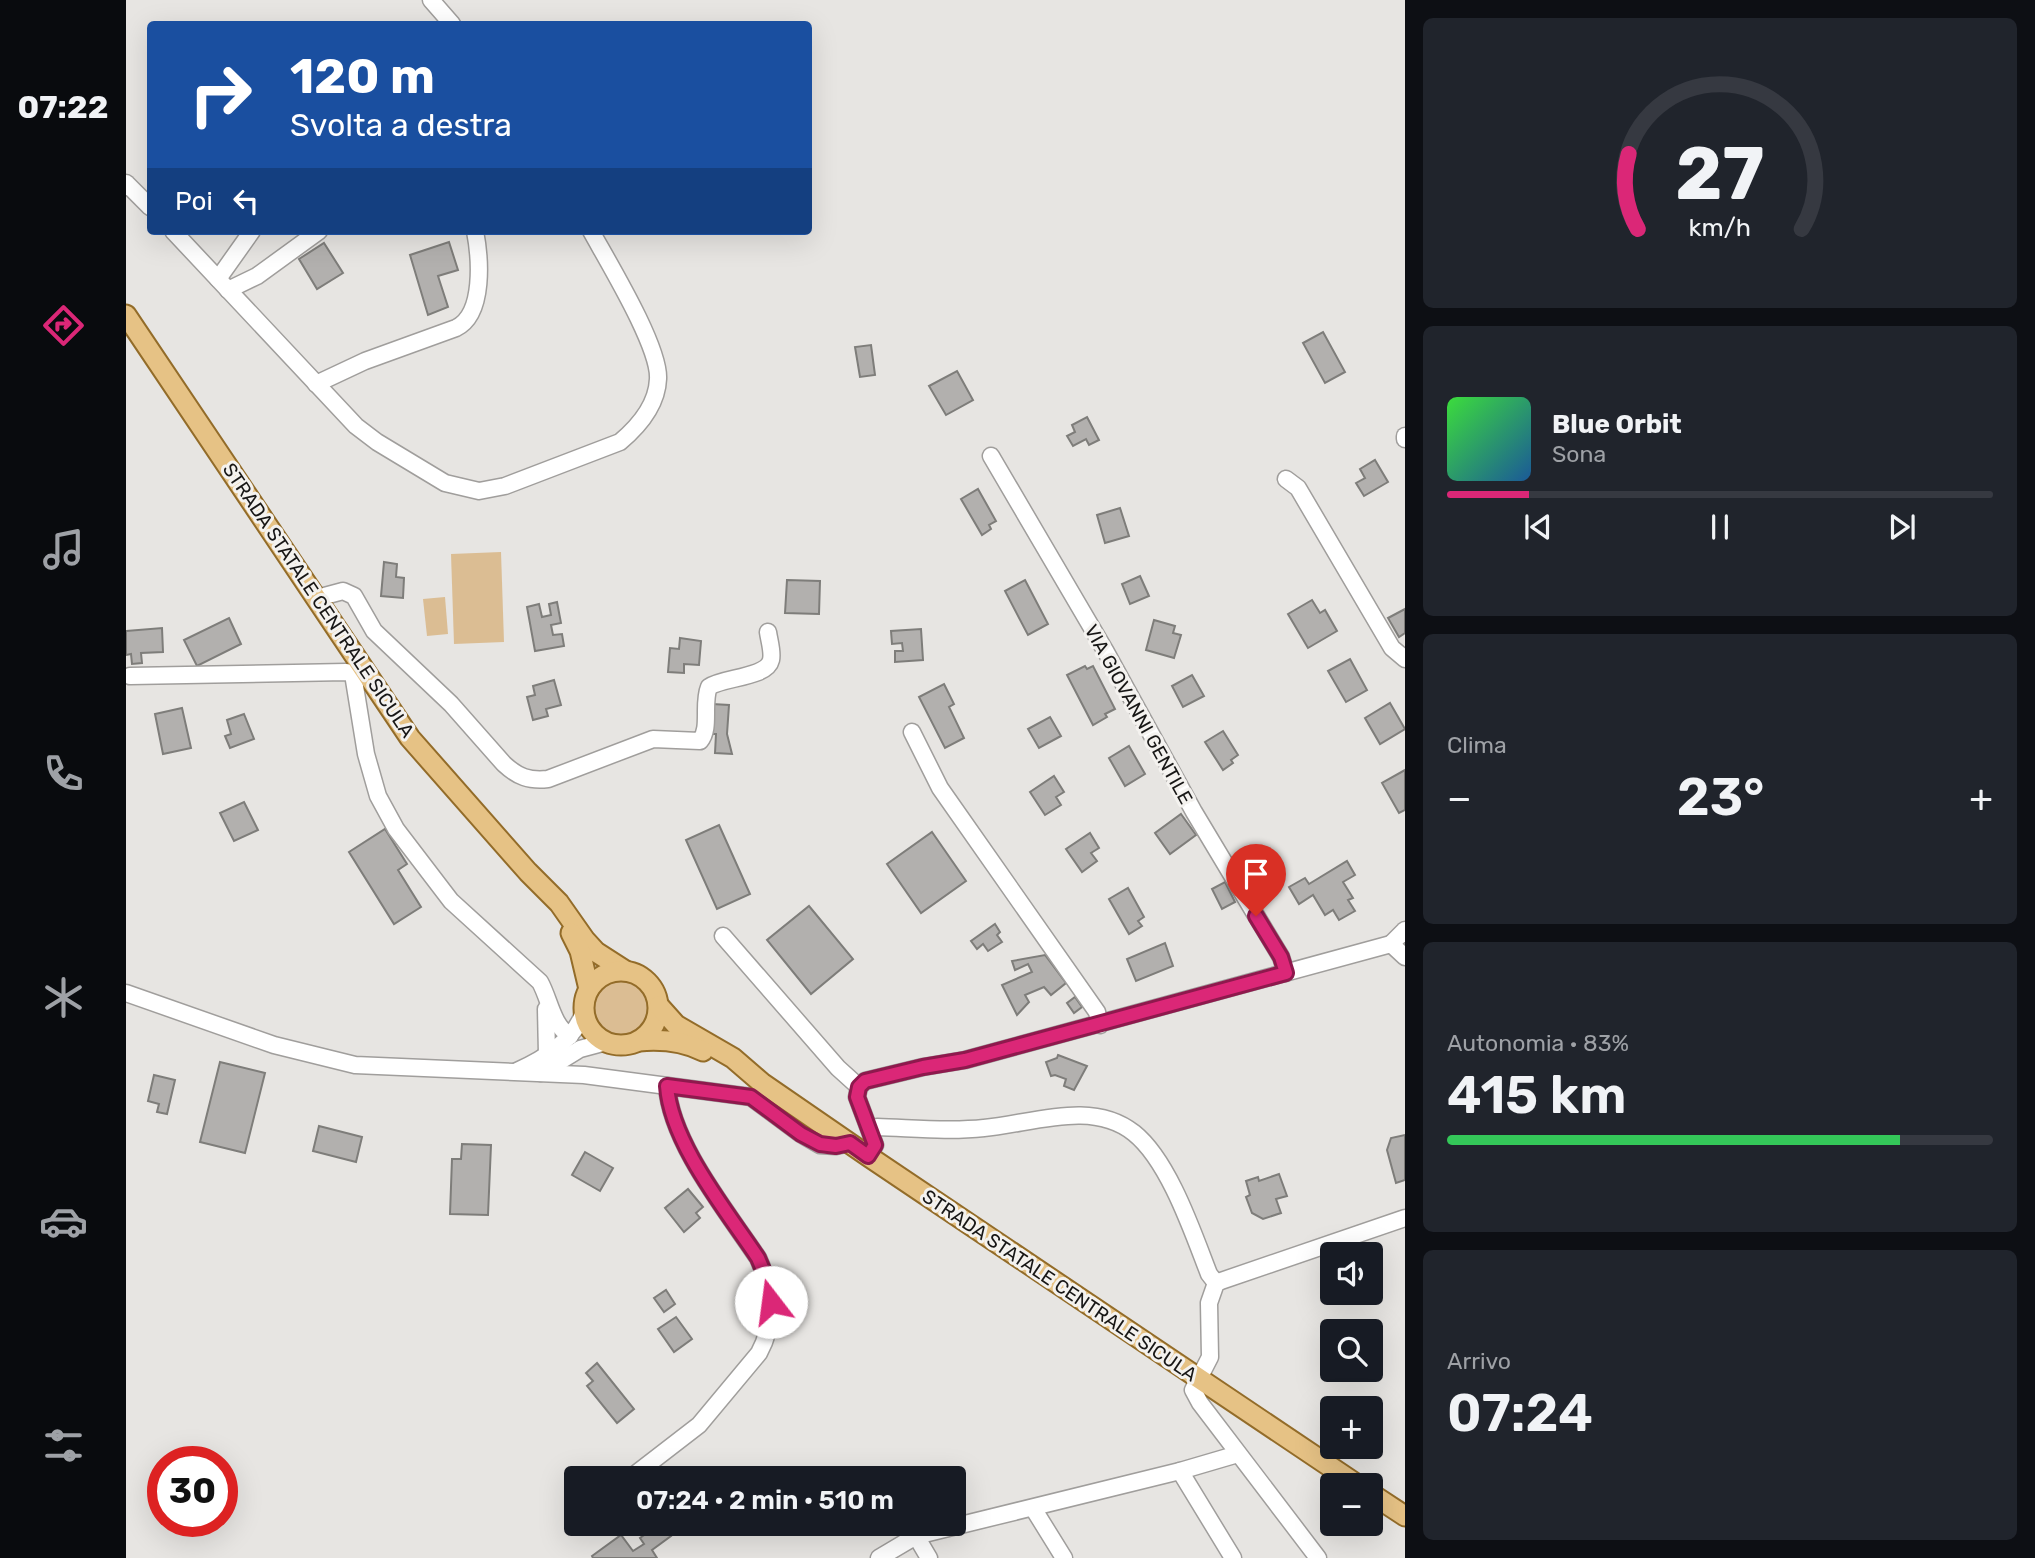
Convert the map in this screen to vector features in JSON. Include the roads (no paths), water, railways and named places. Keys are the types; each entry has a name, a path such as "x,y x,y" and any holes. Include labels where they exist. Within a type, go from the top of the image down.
{"main road":[{"name":"STRADA STATALE CENTRALE SICULA","path":"126,315 317,598 358,670 410,738 528,872 559,902 596,951 624,970"},
{"name":"STRADA STATALE CENTRALE SICULA","path":"528,872 571,933 580,951 589,989"},
{"path":"624,970 644,978 651,985 659,1006 654,1026 639,1041 617,1045 606,1042 593,1033 584,1012 589,989 603,975 624,970"},
{"name":"STRADA STATALE CENTRALE SICULA","path":"659,1006 676,1025 733,1058 762,1083"},
{"name":"STRADA STATALE CENTRALE SICULA","path":"639,1041 657,1039 696,1048 762,1083 1340,1473"},
{"path":"1383,1502 1405,1516"}],"street":[{"path":"431,0 449,21"},
{"path":"126,183 147,204"},
{"path":"177,235 356,426 422,471 445,483 479,491 491,490 620,442 645,417 659,376 650,343 593,235"},
{"path":"223,285 251,235"},
{"path":"223,285 257,276 313,235"},
{"path":"316,384 365,361 466,322 472,312 479,278 480,259 476,235"},
{"name":"VIA GIOVANNI GENTILE","path":"991,456 1106,652 1194,812 1281,957 1286,973"},
{"path":"1286,479 1298,488 1305,498 1392,648 1405,659"},
{"path":"317,598 343,591 354,596 373,631 451,704 504,764 513,772 535,780 548,779 653,739 700,741 705,735 706,694 709,687 754,674 768,666 771,660 768,632"},
{"path":"130,676 358,670 366,754 378,796 396,829 451,901 540,982 555,1021 562,1031 570,1036"},
{"path":"912,732 940,788 1097,1012 1100,1025"},
{"path":"868,1156 875,1145 857,1097 859,1087 865,1081 965,1060 1100,1025 1391,944 1405,930"},
{"path":"723,936 838,1068 859,1087"},
{"path":"1391,944 1405,957"},
{"path":"540,982 547,1017 547,1054"},
{"path":"126,993 274,1045 355,1065 584,1075 751,1097 801,1134 820,1144 836,1146 850,1143"},
{"path":"515,1072 547,1054 570,1036 579,1025 584,1012"},
{"path":"541,1073 580,1049 606,1042"},
{"path":"646,1466 699,1426 759,1353 766,1341 770,1324 771,1302 766,1277 758,1258 681,1138 668,1104 667,1086"},
{"path":"871,1129 985,1128 1079,1114 1124,1127 1144,1143 1177,1195 1209,1274 1216,1283"},
{"path":"1216,1283 1405,1218"},
{"path":"1216,1283 1209,1303 1210,1357 1194,1390 1200,1403 1318,1558"},
{"path":"966,1524 1238,1454"},
{"path":"1180,1471 1233,1558"},
{"path":"1033,1508 1064,1558"},
{"path":"879,1558 916,1536 929,1558"}]}
